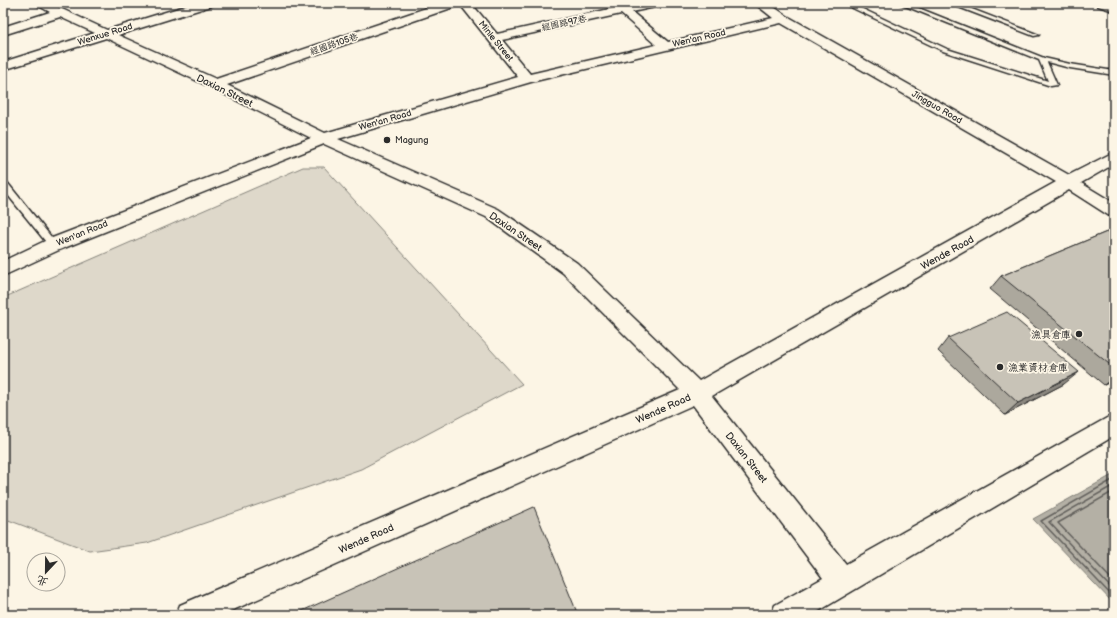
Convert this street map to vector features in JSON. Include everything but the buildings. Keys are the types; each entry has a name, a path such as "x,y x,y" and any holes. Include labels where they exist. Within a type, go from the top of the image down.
{"street":[{"name":"Daxian Street","path":"39,3 214,84 324,138 492,214 570,268 698,393 843,582"},
{"name":"Wenxue Road","path":"3,66 207,3"},
{"name":"經國路105巷","path":"214,84 453,3"},
{"name":"Minle Street","path":"465,3 527,79"},
{"name":"經國路97巷","path":"495,38 619,7 656,3"},
{"name":"Jingguo Road","path":"760,3 783,19 1070,183 1114,211"},
{"path":"1102,3 1114,7"},
{"path":"619,7 665,46"},
{"path":"3,31 60,13"},
{"name":"Wen'an Road","path":"3,269 53,245 324,138 527,79 783,19"},
{"name":"Wende Road","path":"190,615 698,393 1114,157"},
{"path":"785,615 1114,424"}],"lane":[{"path":"845,3 945,50 1053,85 1042,59"},
{"path":"901,3 1042,59 1070,66 1114,73"},
{"path":"951,3 1036,35"},
{"path":"3,183 53,245"}],"shaded area":[{"path":"303,167 324,167 522,384 361,469 147,543 90,551 3,518 3,298"}],"water":[{"path":"1114,474 1114,604 1033,519"}],"place":[{"name":"Magung","path":"387,140"},
{"name":"漁具倉庫","path":"1079,334"},
{"name":"漁業資材倉庫","path":"1000,367"}]}
